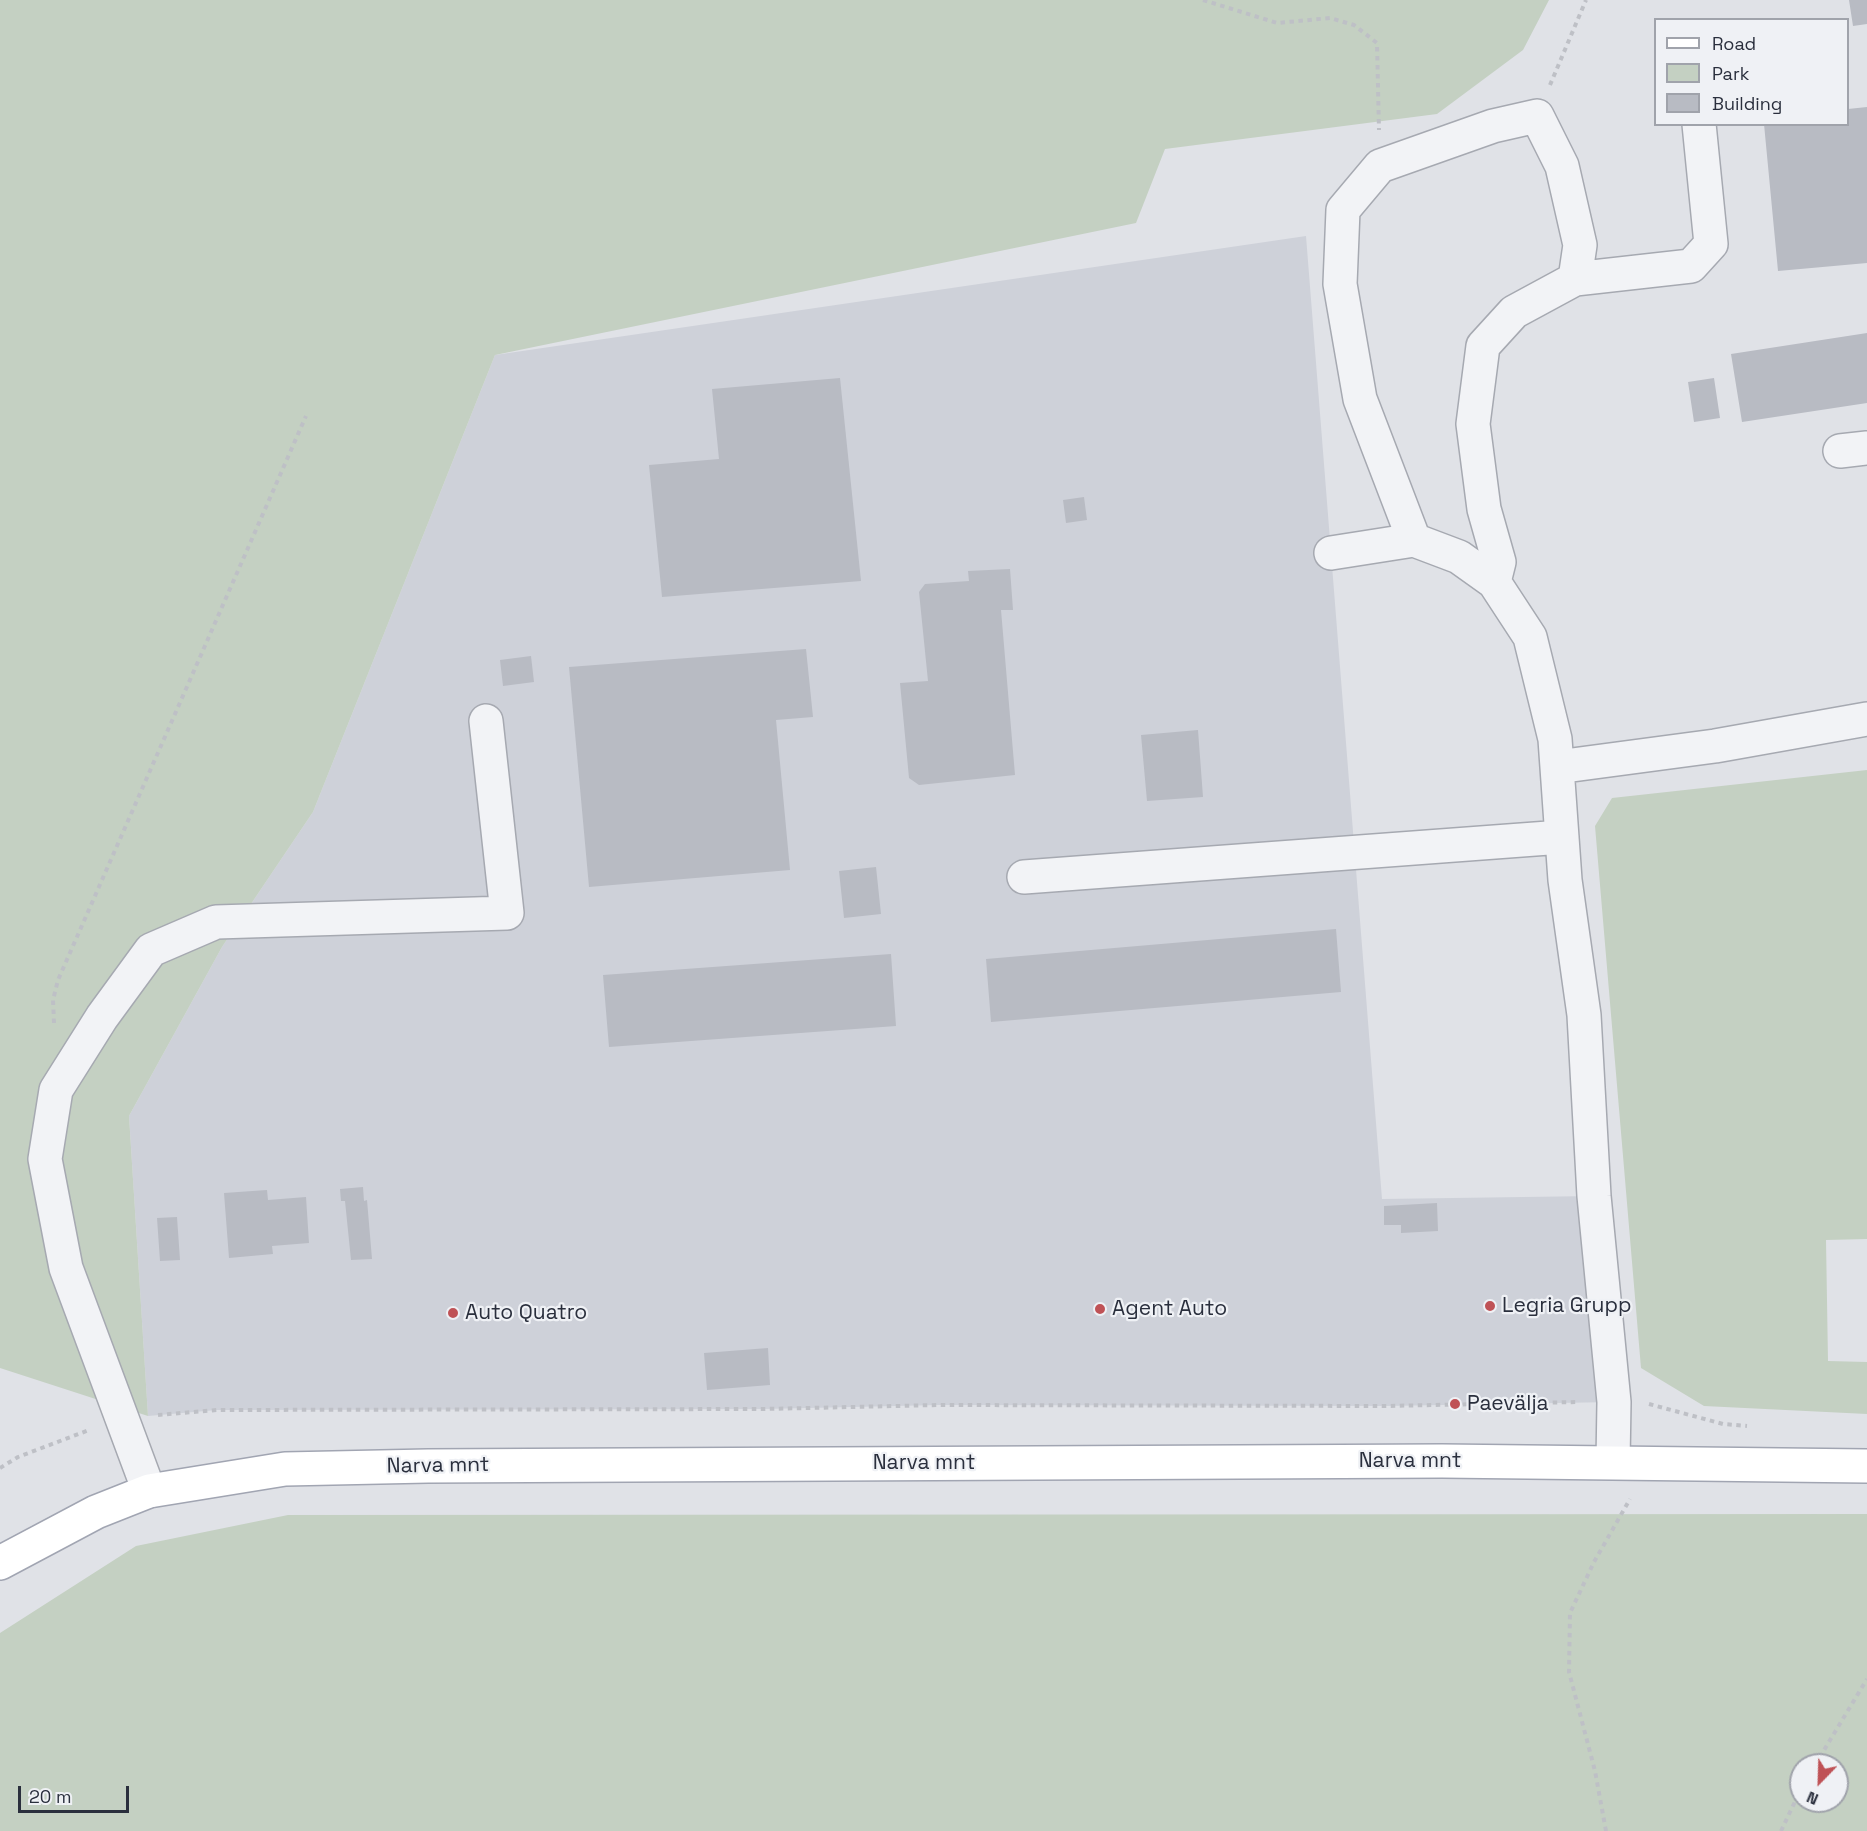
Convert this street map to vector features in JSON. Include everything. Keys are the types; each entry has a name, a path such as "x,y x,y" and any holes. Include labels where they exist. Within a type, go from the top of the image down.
{"main road":[{"name":"Narva mnt","path":"0,1563 96,1512 149,1491 285,1469 428,1466 1613,1461 1867,1466"}],"lane":[{"path":"1414,540 1360,399 1340,284 1343,210 1380,166 1493,126 1537,116 1562,166 1580,245 1575,279"},
{"path":"1494,582 1499,562 1484,509 1473,424 1483,346 1514,312 1575,279 1691,266 1711,244 1699,126"},
{"path":"1331,553 1414,540 1459,557 1494,582 1530,637 1555,739 1562,837 1584,1015 1594,1196 1614,1402 1613,1461"},
{"path":"1557,767 1715,746 1867,719"},
{"path":"149,1491 66,1268 45,1159 56,1090 102,1017 151,950 216,922 507,912 486,721"},
{"path":"1024,877 1562,837"}],"path":[{"path":"1203,0 1277,23 1330,18 1354,24 1377,43 1380,166"},
{"path":"1537,116 1586,0"},
{"path":"54,1034 53,1000 58,980 306,416"},
{"path":"0,1468 18,1457 91,1429 148,1416 217,1410 1386,1406"},
{"path":"1606,1831 1595,1772 1569,1672 1570,1613 1594,1562 1651,1462"},
{"path":"1822,1753 1867,1679"},
{"path":"1781,1831 1790,1813"}],"shaded area":[{"path":"1306,236 1382,1199 1594,1196 1614,1402 1386,1406 939,1405 764,1409 217,1410 148,1416 129,1116 222,947 313,812 495,355"}],"green space":[{"path":"0,0 1549,0 1523,50 1437,114 1165,149 1136,223 495,355 313,812 222,947 129,1116 148,1416 0,1368"},
{"path":"1867,770 1867,1239 1826,1240 1828,1361 1867,1362 1867,1414 1704,1406 1641,1368 1595,826 1612,798"},
{"path":"1867,1514 1867,1831 0,1831 0,1633 136,1546 288,1515"}],"building":[{"path":"1849,0 1867,0 1867,24 1853,26"},
{"path":"1867,107 1867,263 1778,271 1764,126 1849,126 1849,109"},
{"path":"1867,333 1867,403 1742,422 1731,354"},
{"path":"840,378 861,581 662,597 649,465 719,459 712,389"},
{"path":"1714,378 1720,418 1694,422 1688,382"},
{"path":"1084,497 1087,520 1066,523 1063,500"},
{"path":"1010,569 1013,610 1001,610 1015,775 919,785 909,778 900,683 928,681 919,592 925,584 969,581 968,571"},
{"path":"806,649 813,717 776,720 790,870 589,887 569,667"},
{"path":"531,656 534,682 503,686 500,660"},
{"path":"1198,730 1203,797 1147,801 1141,735"},
{"path":"876,867 881,914 844,918 839,871"},
{"path":"1336,929 1341,992 991,1022 986,959"},
{"path":"891,954 896,1026 609,1047 603,975"},
{"path":"363,1187 364,1201 367,1200 372,1259 351,1260 345,1201 341,1201 340,1189"},
{"path":"267,1190 268,1200 306,1197 309,1243 272,1246 273,1254 229,1258 224,1193"},
{"path":"1437,1203 1438,1231 1401,1233 1401,1225 1384,1225 1384,1206"},
{"path":"177,1217 180,1260 160,1261 157,1218"},
{"path":"768,1348 770,1385 707,1390 704,1353"}],"place":[{"name":"Legria Grupp","path":"1490,1306"},
{"name":"Agent Auto","path":"1100,1309"},
{"name":"Auto Quatro","path":"453,1313"},
{"name":"Paevälja","path":"1455,1404"}]}
